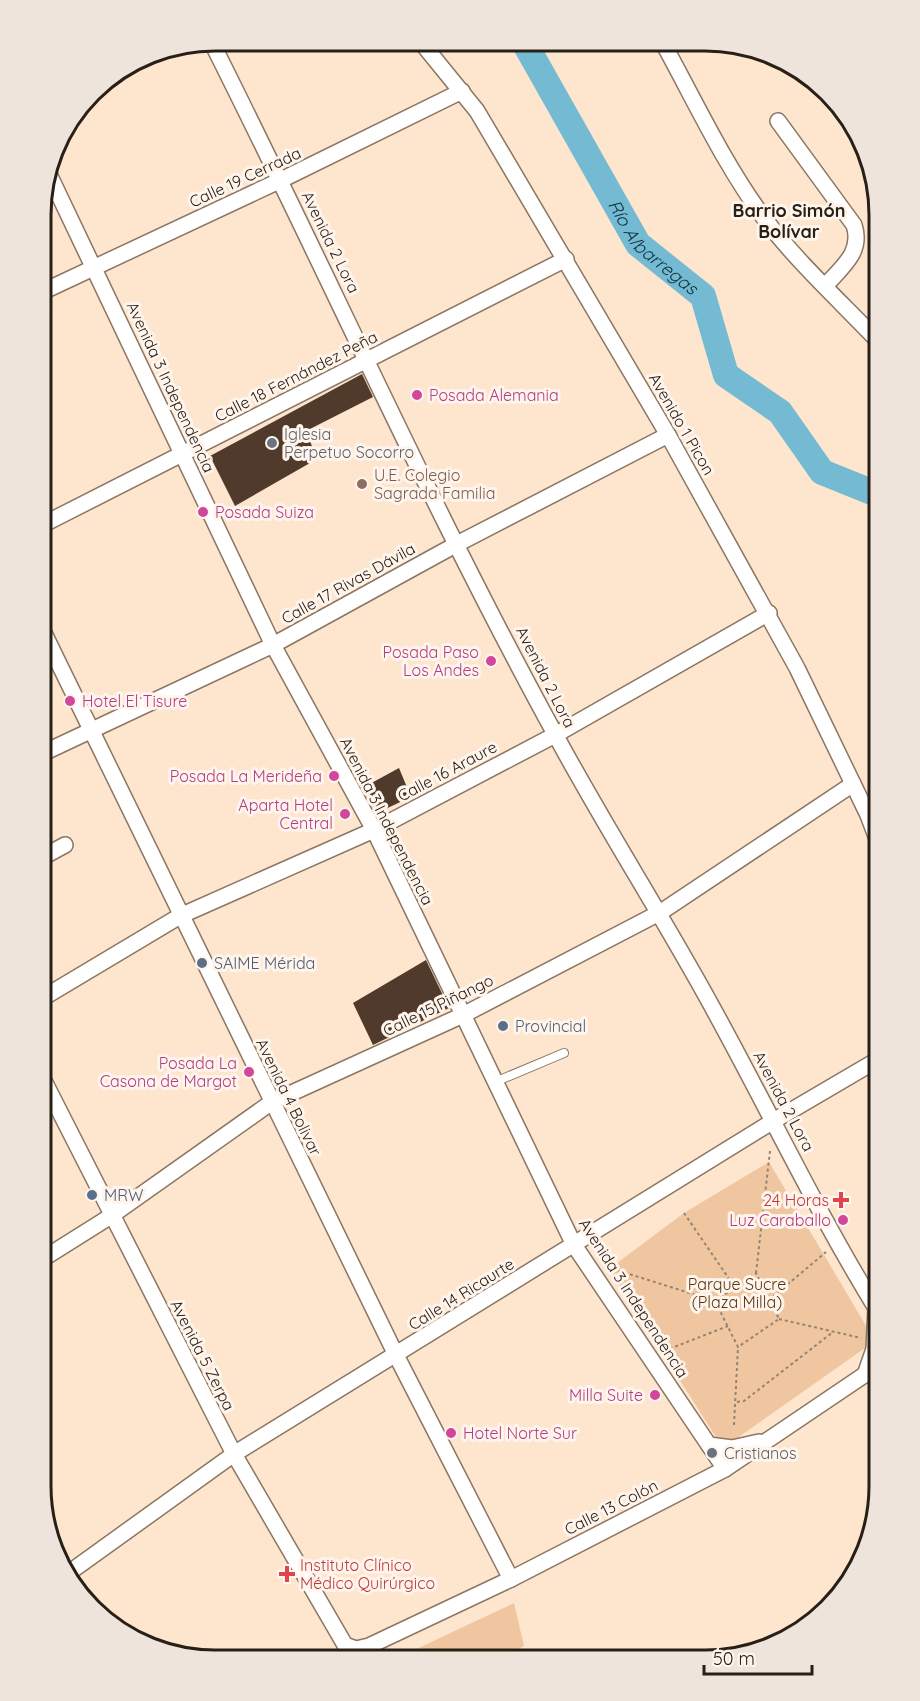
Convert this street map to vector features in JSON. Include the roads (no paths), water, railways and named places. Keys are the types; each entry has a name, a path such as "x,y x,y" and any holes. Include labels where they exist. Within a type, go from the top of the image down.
{"street":[{"name":"Avenida 2 Lora","path":"217,51 457,544 555,735 661,912 775,1120 836,1244 869,1298"},
{"name":"Avenido 1 Picon","path":"429,51 462,91 566,258 668,435 769,613 869,821"},
{"path":"668,51 763,216 869,332"},
{"name":"Calle 19 Cerrada","path":"51,288 281,180 462,91"},
{"path":"778,121 854,225 858,236 855,251 825,286"},
{"name":"Avenida 3 Independencia","path":"54,184 273,645 374,830 574,1245 725,1469"},
{"name":"Calle 18 Fernández Peña","path":"51,520 566,258"},
{"name":"Calle 17 Rivas Dávila","path":"51,749 273,645 457,544 668,435"},
{"name":"Calle 16 Araure","path":"51,993 180,916 374,830 555,735 769,613"},
{"name":"Avenida 4 Bolivar","path":"51,648 396,1355 511,1579"},
{"name":"Calle 15 Piñango","path":"51,1254 111,1216 272,1102 463,1015 661,912 853,784"},
{"path":"51,852 65,844"},
{"name":"Calle 14 Ricaurte","path":"74,1569 234,1454 775,1120 869,1065"},
{"name":"Avenida 5 Zerpa","path":"51,1095 234,1454 345,1645"},
{"path":"865,1375 869,1361"},
{"name":"Calle 13 Colón","path":"345,1645 356,1649 369,1646 511,1579 725,1469 869,1372"},
{"path":"709,1444 742,1447 772,1437"}],"lane":[{"path":"495,1082 564,1053"}],"waterway":[{"name":"Río Albarregas","path":"529,51 638,244 703,296 726,375 780,412 822,472 869,491"}],"place":[{"name":"Posada Alemania","path":"417,395"},
{"name":"Iglesia Perpetuo Socorro","path":"272,443"},
{"name":"U.E. Colegio Sagrada Familia","path":"362,484"},
{"name":"Posada Suiza","path":"203,512"},
{"name":"Posada Paso Los Andes","path":"491,661"},
{"name":"Hotel El Tisure","path":"70,701"},
{"name":"Posada La Merideña","path":"334,776"},
{"name":"Aparta Hotel Central","path":"345,814"},
{"name":"SAIME Mérida","path":"202,963"},
{"name":"Provincial","path":"503,1026"},
{"name":"Posada La Casona de Margot","path":"249,1072"},
{"name":"MRW","path":"92,1195"},
{"name":"24 Horas","path":"841,1200"},
{"name":"Luz Caraballo","path":"843,1220"},
{"name":"Milla Suite","path":"655,1395"},
{"name":"Hotel Norte Sur","path":"451,1433"},
{"name":"Cristianos","path":"712,1453"},
{"name":"Instituto Clínico Médico Quirúrgico","path":"287,1574"}],"district":[{"name":"Barrio Simón Bolívar","path":"789,220"}],"park label":[{"name":"Parque Sucre (Plaza Milla)","path":"737,1293"}]}
